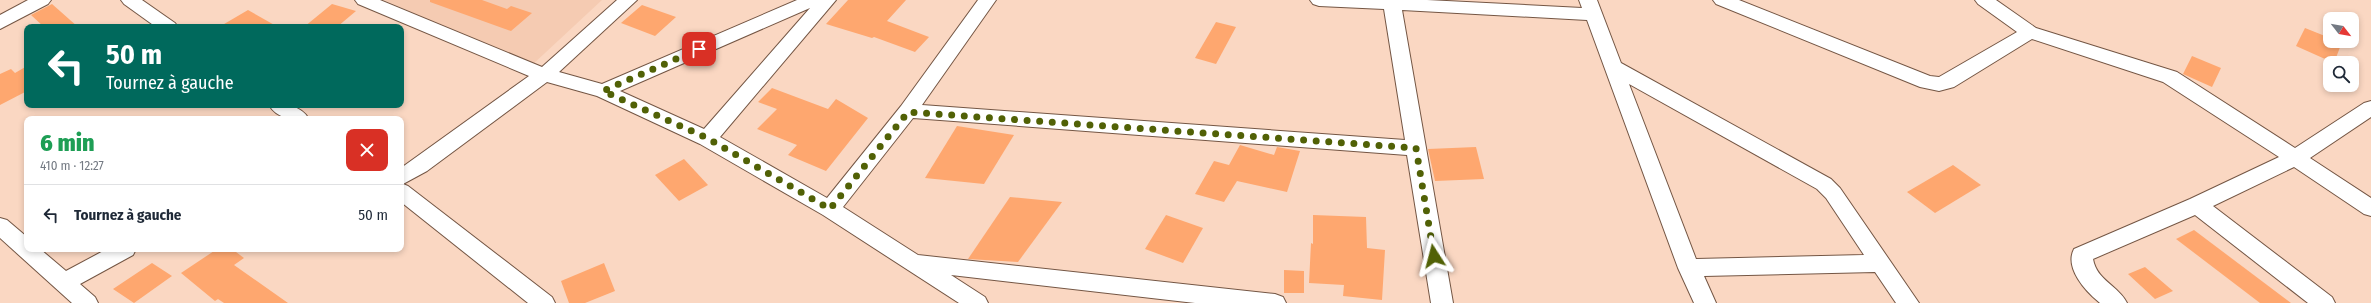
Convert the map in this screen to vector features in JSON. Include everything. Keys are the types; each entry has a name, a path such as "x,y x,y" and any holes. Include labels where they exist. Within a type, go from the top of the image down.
{"street":[{"path":"0,23 42,0"},
{"path":"130,0 165,24"},
{"path":"364,0 544,75 603,91 707,138 830,209 977,303"},
{"path":"404,175 420,166 544,75 628,0"},
{"path":"603,91 813,0"},
{"path":"707,138 827,0"},
{"path":"830,209 908,112 987,0"},
{"path":"1319,0 1392,4 1592,8 1616,68 1689,268 1705,303"},
{"path":"1722,0 1927,82 1939,84 1947,82 2030,32"},
{"path":"1984,0 2030,32 2170,77 2371,208"},
{"path":"1392,4 1442,303"},
{"path":"1616,68 1824,184 1833,193 1908,303"},
{"path":"283,108 295,116"},
{"path":"2116,303 2092,283 2083,269 2082,254 2197,205 2295,158 2371,108"},
{"path":"908,112 1416,148"},
{"path":"404,194 544,303"},
{"path":"2197,205 2324,303"},
{"path":"0,226 24,248"},
{"path":"29,252 87,303"},
{"path":"63,283 120,252"},
{"path":"912,262 1275,303"},
{"path":"1689,268 1881,263"}],"shaded area":[{"path":"384,0 602,0 531,66"}],"building":[{"path":"430,0 482,0 507,9 511,6 532,13 511,31 430,2"},
{"path":"848,0 906,0 887,21 929,37 915,52 874,37 872,38 826,24"},
{"path":"52,4 75,24 41,24 31,15"},
{"path":"332,4 356,11 341,24 308,24"},
{"path":"642,5 676,17 655,36 621,23"},
{"path":"248,10 273,24 224,24"},
{"path":"1216,22 1236,27 1216,64 1195,58"},
{"path":"2305,28 2323,35 2323,48 2340,48 2337,56 2323,56 2323,58 2296,46"},
{"path":"2192,56 2221,68 2212,87 2183,74"},
{"path":"24,68 24,93 0,105 0,74 11,69 15,73"},
{"path":"772,88 828,109 836,99 868,118 826,171 788,155 797,145 757,129 777,109 758,102"},
{"path":"957,126 1014,135 984,184 925,178"},
{"path":"1240,145 1274,155 1277,147 1300,151 1287,192 1237,181 1224,202 1195,194 1214,161 1229,165"},
{"path":"1476,147 1484,179 1435,181 1428,149"},
{"path":"684,159 708,185 679,201 655,175"},
{"path":"1953,165 1981,185 1935,213 1907,192"},
{"path":"1010,197 1062,202 1018,262 968,259"},
{"path":"1166,215 1203,228 1183,263 1145,249"},
{"path":"1313,215 1366,217 1367,248 1385,250 1382,300 1343,296 1344,285 1309,283 1311,243 1313,244"},
{"path":"2194,230 2291,303 2260,303 2176,239"},
{"path":"212,252 236,252 244,258 234,265 288,303 224,303 218,299 215,301 181,273"},
{"path":"152,263 172,276 134,303 113,289"},
{"path":"604,263 615,291 585,303 569,303 561,281"},
{"path":"2145,267 2173,291 2155,299 2128,274"},
{"path":"1284,270 1304,271 1304,293 1284,293"}],"route":[{"path":"699,49 603,91 707,138 830,209 908,112 1416,148 1434,256"}]}
